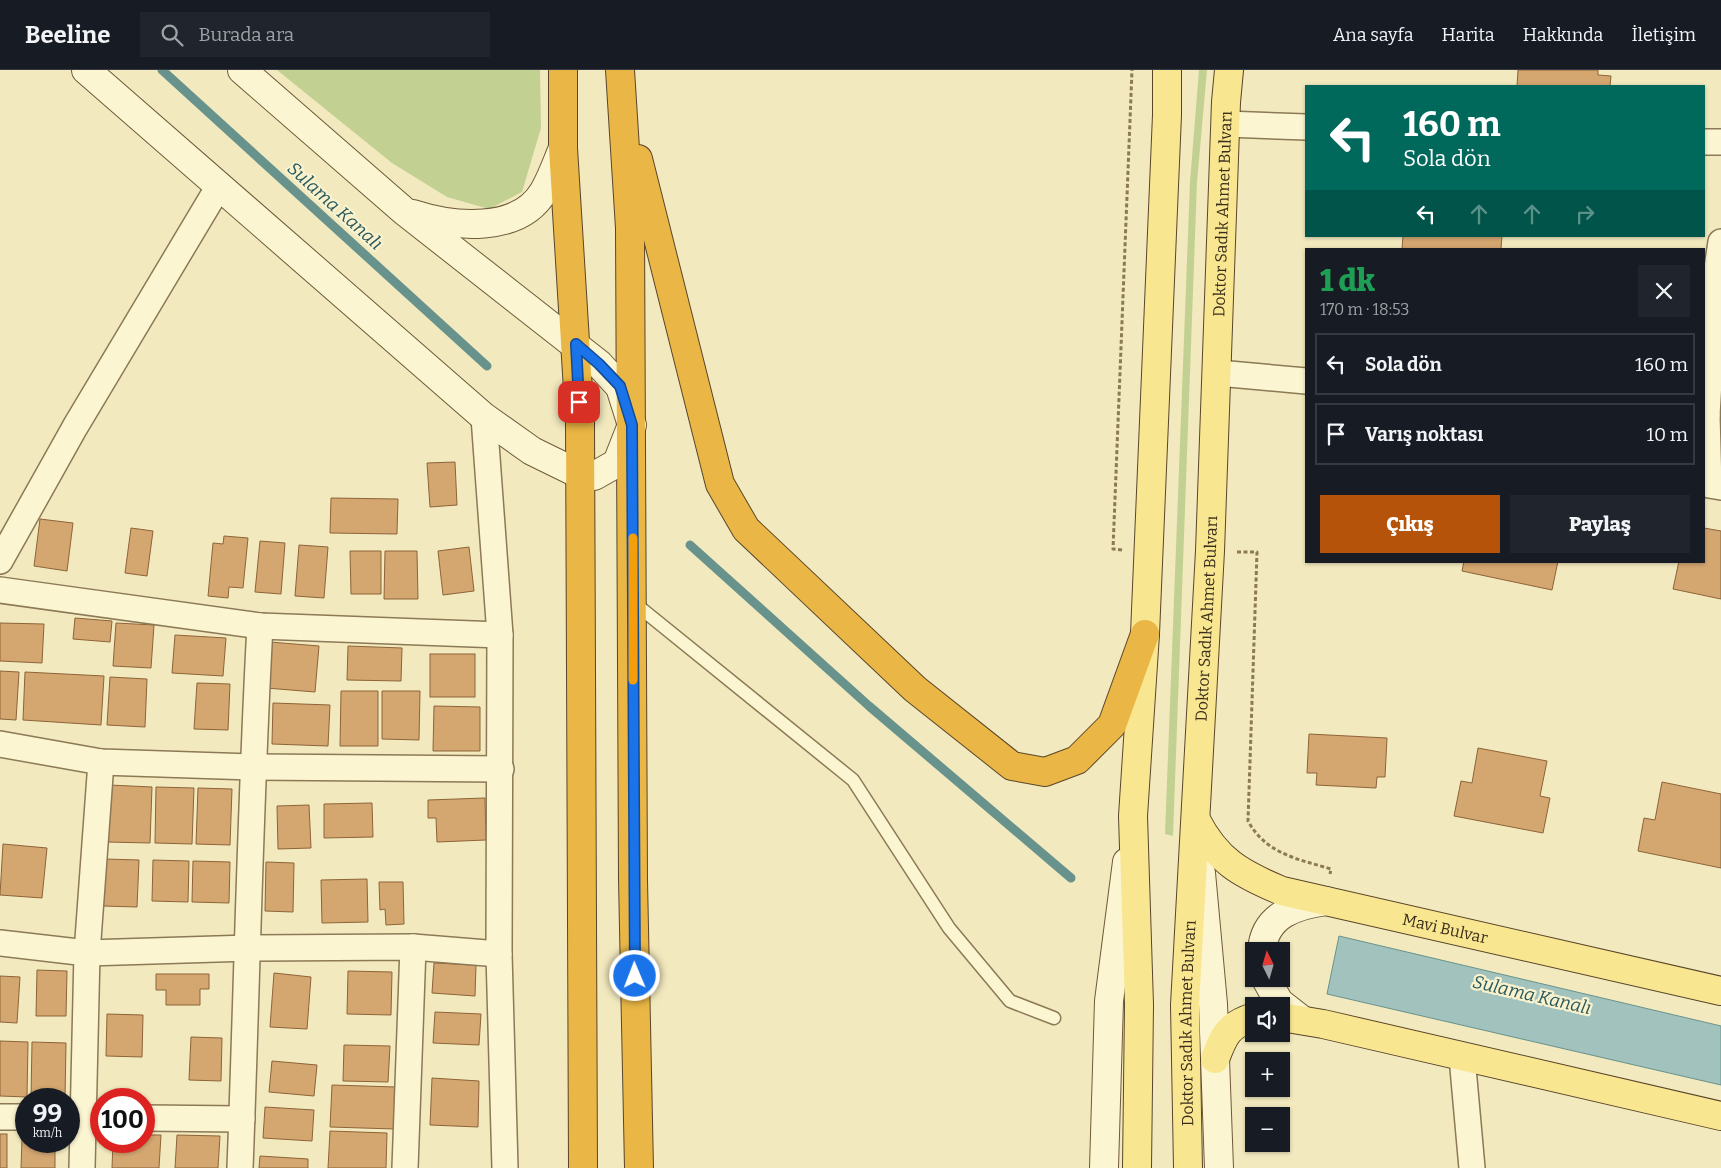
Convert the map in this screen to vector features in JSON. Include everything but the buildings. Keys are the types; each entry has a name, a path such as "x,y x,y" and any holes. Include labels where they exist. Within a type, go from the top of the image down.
{"highway":[{"path":"563,70 563,148 576,344 581,475 583,1168"},
{"path":"620,79 630,228 633,880 639,1168"},
{"path":"620,79 720,484 746,529 915,689 1012,766 1045,772 1077,760 1112,725 1145,634"}],"main road":[{"path":"86,70 484,417 532,451 581,475 594,476 617,463 632,425 620,386 576,344 404,212 242,70"},
{"path":"1104,1168 1109,1002 1133,816 1145,634 1168,115 1167,70"},
{"path":"1168,115 1174,70"},
{"name":"Doktor Sadık Ahmet Bulvarı","path":"1188,1168 1185,1005 1218,373 1229,70"},
{"path":"1226,113 1240,70"},
{"path":"404,212 424,218 465,224 497,222 530,208 544,191 563,148"},
{"path":"1133,816 1139,1005 1137,1168"},
{"path":"1196,820 1213,1004 1219,1168"},
{"name":"Mavi Bulvar","path":"1196,820 1206,840 1235,869 1282,891 1327,892 1721,991"},
{"path":"1264,942 1266,932 1284,912 1327,892"},
{"path":"1271,988 1279,1002 1292,1018 1721,1116"},
{"path":"1215,1059 1224,1034 1238,1022 1245,1019"}],"street":[{"path":"1226,113 1305,127"},
{"path":"1705,142 1721,142"},
{"path":"0,561 75,427 219,186"},
{"path":"1721,242 1705,415 1708,485 1721,487"},
{"path":"1218,373 1305,381"},
{"path":"484,417 500,635 499,954 505,1168"},
{"path":"0,590 260,626 500,635"},
{"path":"240,1168 249,948 252,767 260,626"},
{"path":"0,744 101,762 252,767 501,769"},
{"path":"82,1168 85,1118 87,953 101,762"},
{"path":"0,943 87,953 249,948 413,947 499,954"},
{"path":"405,1168 413,947"},
{"path":"1462,1057 1472,1168"},
{"path":"0,1117 15,1117"},
{"path":"155,1118 242,1119"}],"lane":[{"path":"633,602 853,780 949,928 1010,1001 1054,1018"}],"path":[{"path":"1123,550 1113,549 1132,70"},
{"path":"1236,552 1257,552 1248,821 1256,836 1272,848 1296,859 1331,869 1327,892"}],"green space":[{"path":"277,70 540,70 541,128 522,192 489,209 447,197 392,163"},
{"path":"1199,70 1207,70 1197,182 1173,836 1165,834 1190,182"}],"water":[{"path":"1339,936 1721,1026 1721,1085 1327,994"}],"waterway":[{"name":"Sulama Kanalı","path":"162,70 487,366"},
{"path":"690,545 869,706 1071,878"}],"slow traffic":[{"path":"633,538 633,680"}],"route":[{"path":"579,402 576,344 620,386 632,425 635,976"}]}
